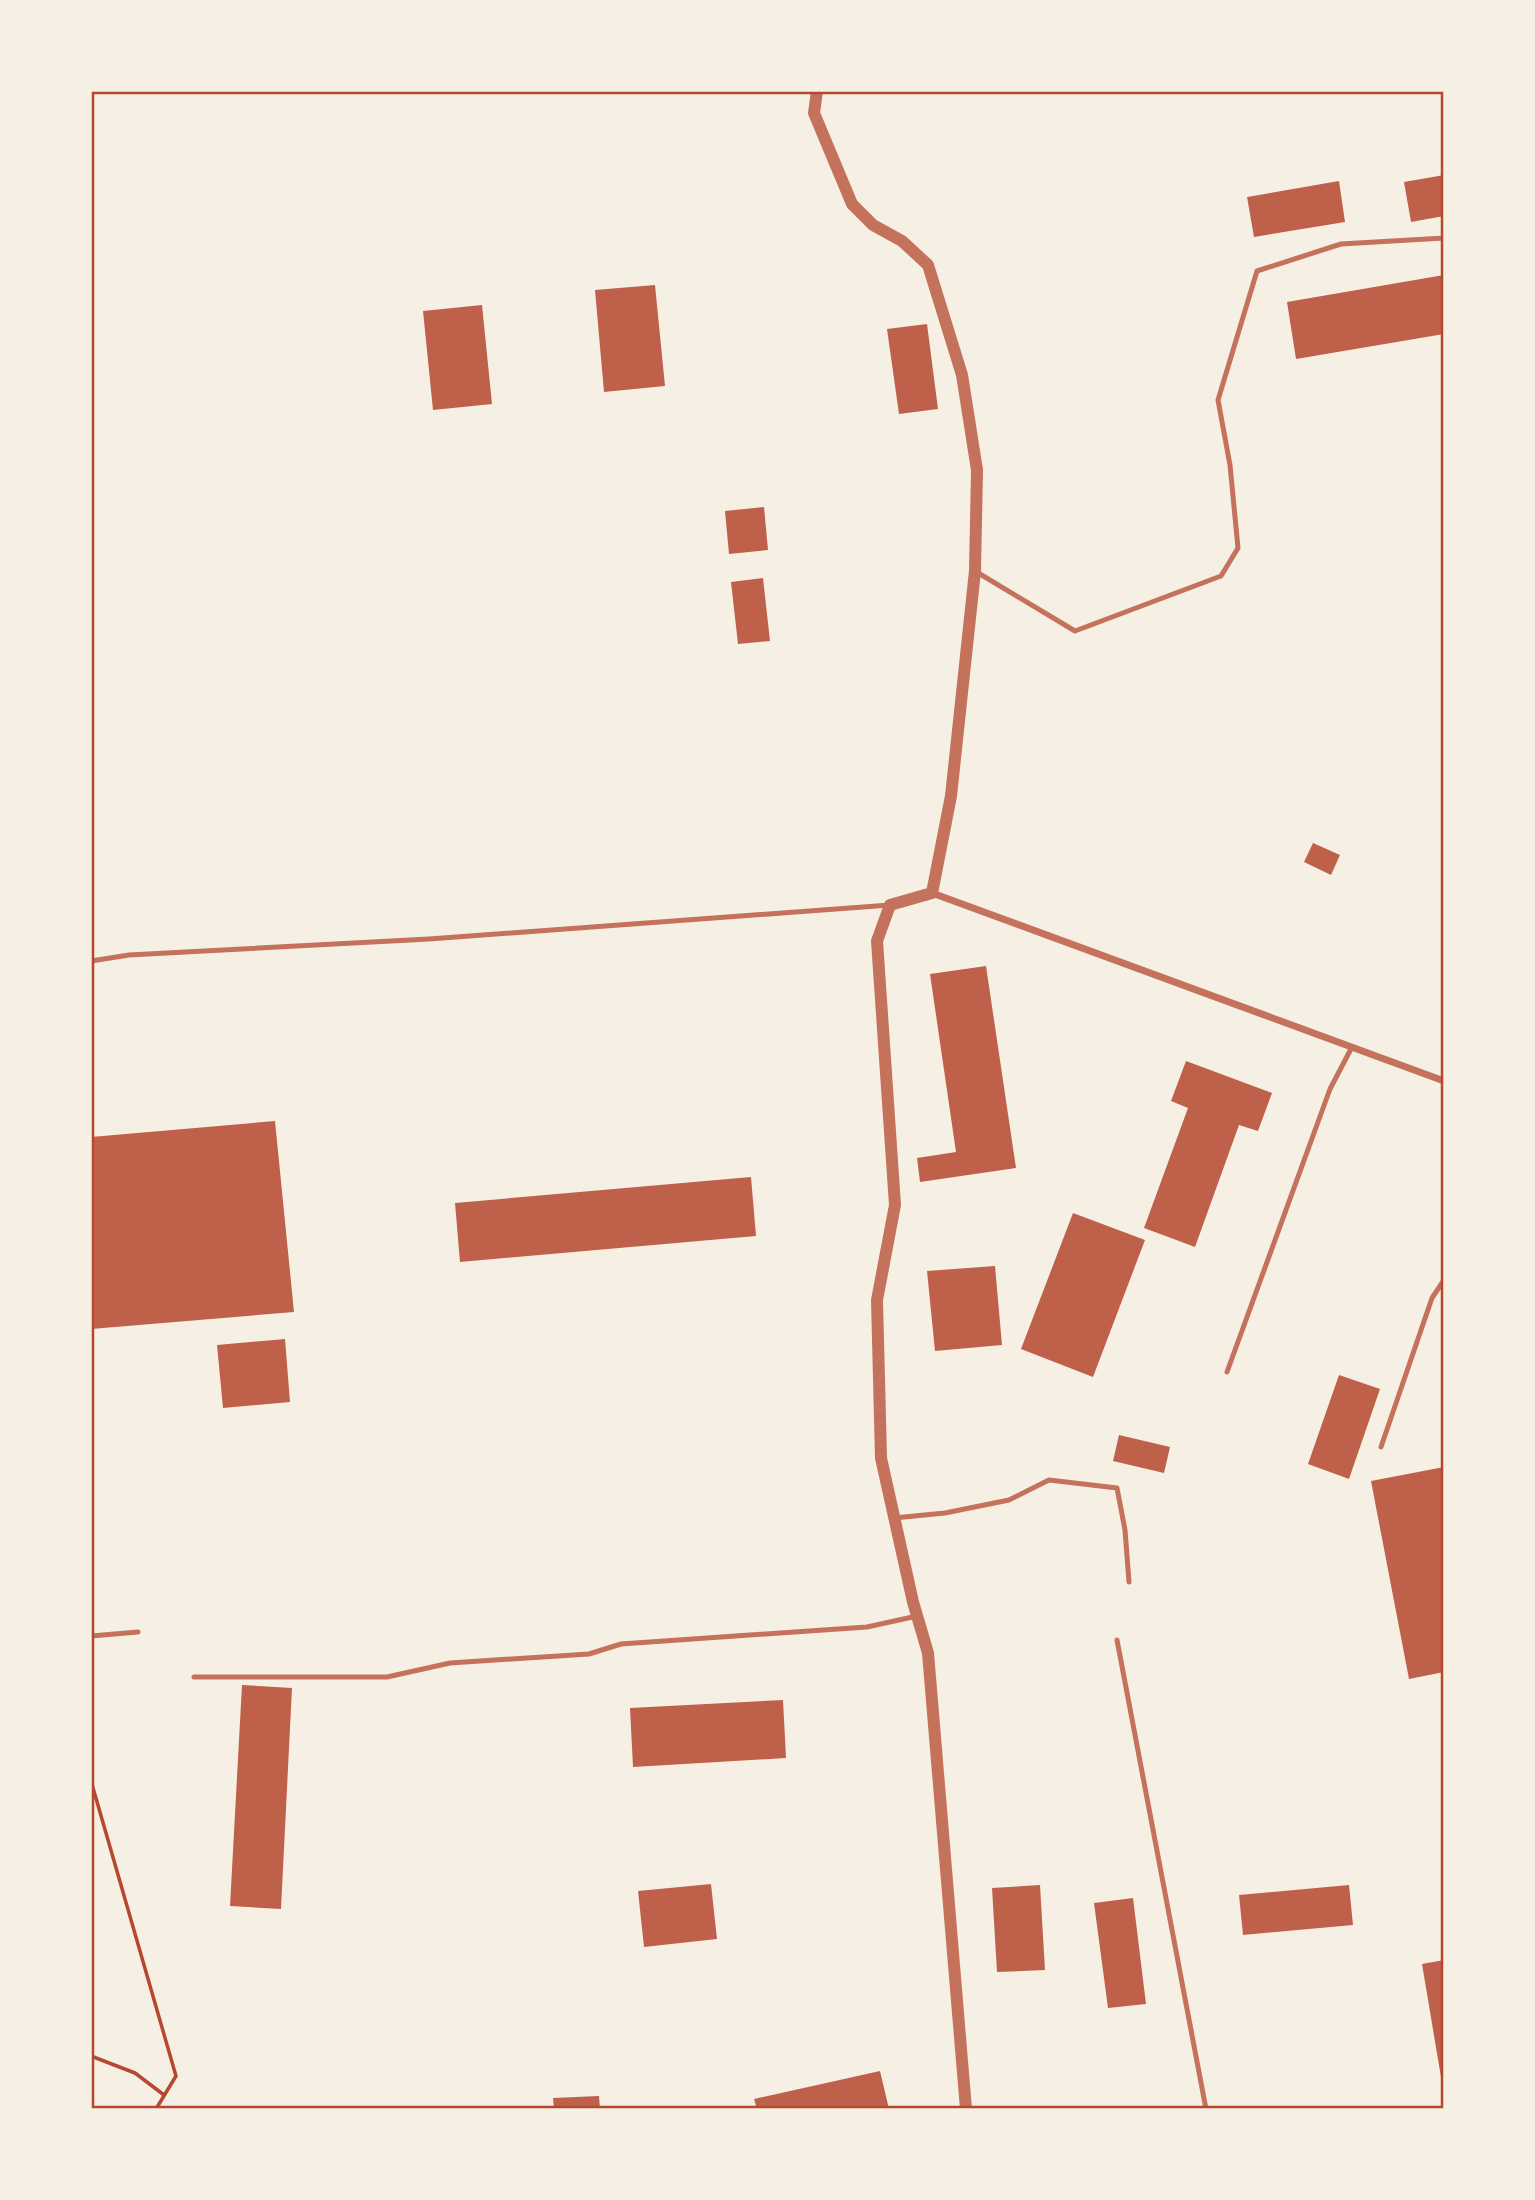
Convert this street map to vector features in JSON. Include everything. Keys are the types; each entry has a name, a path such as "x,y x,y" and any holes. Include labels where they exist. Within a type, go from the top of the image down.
{"street":[{"path":"817,91 814,113 852,204 873,225 902,241 928,265 962,375 977,470 975,571 951,796 932,893"},
{"path":"966,2109 928,1653 881,1458 877,1387 877,1300 895,1205 877,941 890,905 932,893 1444,1081"}],"lane":[{"path":"975,571 1075,631 1221,576 1238,548 1230,465 1218,400 1256,271 1341,244 1444,238"},
{"path":"91,961 129,955 429,939 890,905"},
{"path":"1227,1372 1330,1089 1352,1047"},
{"path":"1381,1447 1432,1298 1444,1280"},
{"path":"894,1518 945,1513 1009,1500 1049,1480 1116,1488 1125,1530 1129,1583"},
{"path":"194,1677 387,1677 450,1663 589,1654 621,1644 867,1627 917,1616"},
{"path":"91,1636 138,1632"},
{"path":"1118,1640 1206,2109"}],"path":[{"path":"91,1781 176,2076 156,2109"},
{"path":"91,2056 135,2073 164,2095"}],"building":[{"path":"1444,175 1444,216 1411,222 1404,182"},
{"path":"1339,181 1345,222 1254,237 1247,197"},
{"path":"1444,275 1444,334 1296,359 1287,302"},
{"path":"655,285 665,386 604,392 595,290"},
{"path":"482,305 492,404 433,410 423,311"},
{"path":"927,324 938,409 899,414 887,329"},
{"path":"764,507 768,550 729,554 725,511"},
{"path":"763,578 770,641 738,644 731,582"},
{"path":"1313,843 1340,855 1331,875 1304,862"},
{"path":"986,966 1016,1168 920,1182 917,1158 956,1152 930,974"},
{"path":"1186,1061 1272,1093 1258,1131 1239,1125 1195,1247 1144,1228 1188,1108 1171,1101"},
{"path":"275,1121 294,1312 91,1329 91,1137"},
{"path":"751,1177 756,1236 460,1262 455,1203"},
{"path":"1073,1213 1145,1240 1093,1377 1021,1349"},
{"path":"995,1266 1002,1345 935,1351 927,1271"},
{"path":"285,1339 290,1402 223,1408 217,1345"},
{"path":"1339,1375 1380,1389 1349,1479 1308,1464"},
{"path":"1119,1435 1170,1447 1164,1473 1113,1461"},
{"path":"1444,1467 1444,1672 1409,1679 1371,1481"},
{"path":"242,1685 292,1688 281,1909 230,1906"},
{"path":"783,1700 786,1758 633,1767 630,1708"},
{"path":"711,1884 717,1939 644,1947 638,1891"},
{"path":"1040,1885 1045,1970 997,1972 992,1888"},
{"path":"1349,1885 1353,1925 1243,1935 1239,1895"},
{"path":"1133,1898 1146,2004 1108,2008 1094,1903"},
{"path":"1444,1960 1444,2089 1443,2089 1422,1964"},
{"path":"880,2071 889,2109 757,2109 754,2099"},
{"path":"599,2096 600,2109 554,2109 553,2098"}]}
